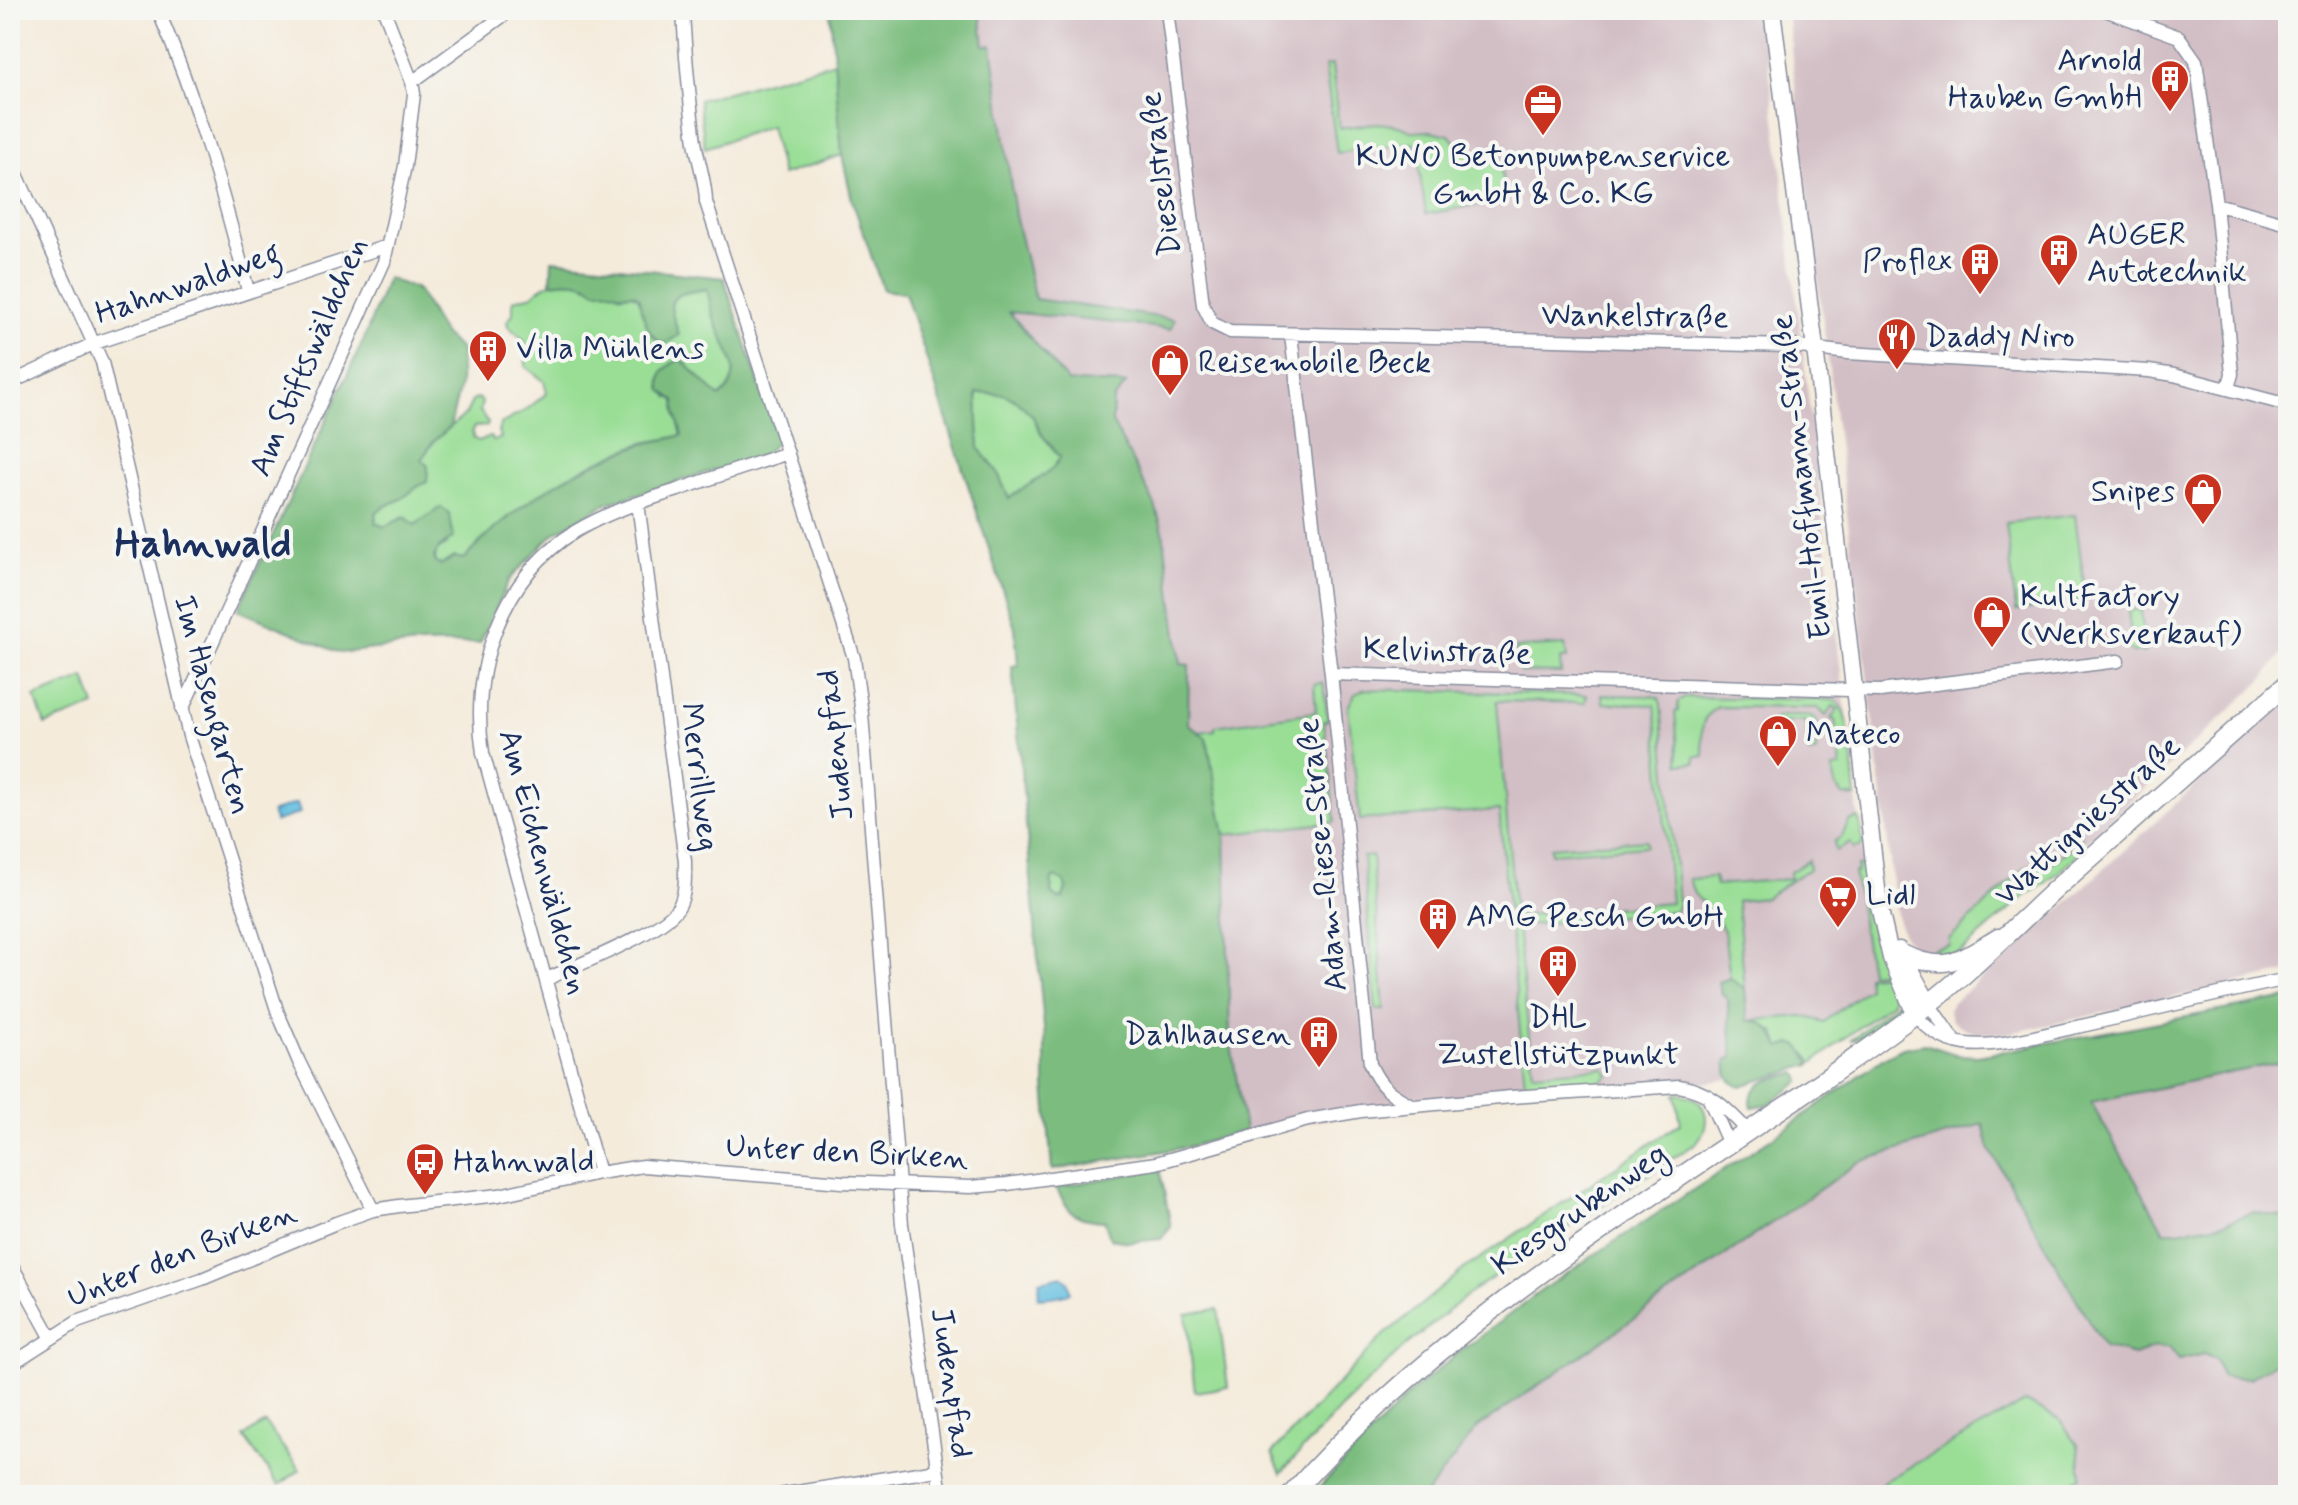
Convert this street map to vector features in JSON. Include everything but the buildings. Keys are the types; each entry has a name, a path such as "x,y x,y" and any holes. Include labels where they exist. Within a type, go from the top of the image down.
{"main road":[{"name":"Wattigniesstraße","path":"1922,1009 2288,683"},
{"name":"Kiesgrubenweg","path":"1291,1495 1320,1462 1398,1386 1490,1309 1922,1009"}],"street":[{"path":"158,10 184,73 206,140 248,291"},
{"path":"384,10 412,82 511,10"},
{"name":"Judenpfad","path":"683,10 686,73 691,88 694,135 706,202 854,658 862,714 902,1224 941,1495"},
{"name":"Dieselstraße","path":"1167,10 1203,305 1216,327"},
{"name":"Emil-Hoffmann-Straße","path":"1772,10 1856,691 1879,906 1891,958 1922,1009"},
{"path":"2105,10 2172,33 2184,42 2197,67 2216,204 2232,374 2228,388"},
{"name":"Am Stiftswäldchen","path":"182,710 384,262 405,166 413,109 412,82"},
{"name":"Im Hasengarten","path":"10,159 102,362 182,710 278,1013 373,1210"},
{"path":"2216,204 2288,224"},
{"name":"Hahnwaldweg","path":"10,383 95,343 387,246"},
{"name":"Wankelstraße","path":"1216,327 1230,332 1291,335 1815,348 2149,371 2288,405"},
{"name":"Kelvinstraße","path":"1291,335 1331,674 1880,691 2118,661"},
{"name":"Am Eichenwäldchen","path":"599,1173 483,753 478,707 485,660 499,620 530,572 553,548 576,531 608,514 788,453"},
{"name":"Merrillweg","path":"547,979 648,932 666,920 680,905 685,885 685,861 638,503"},
{"name":"Adam-Riese-Straße","path":"1331,674 1370,1064 1377,1082 1413,1106"},
{"path":"1900,952 1920,962 1937,965 1953,962 2013,928"},
{"name":"Emil-Hoffmann-Straße","path":"1887,937 1900,952 1927,1030 1955,1042 1993,1044 2288,979"},
{"name":"Unter den Birken","path":"10,1365 51,1337 106,1310 202,1279 373,1210 499,1195 643,1166 794,1179 970,1187 1156,1163 1308,1120 1511,1097 1679,1086 1695,1089 1719,1100 1748,1131"},
{"path":"1708,1097 1729,1144"},
{"path":"10,1262 51,1337"},
{"path":"779,1495 937,1470"}],"shaded area":[{"path":"980,10 1762,10 1864,865 1873,930 1894,993 1892,1002 1817,1046 1729,1079 1702,1083 1677,1081 1539,1090 1245,1131 1230,1039 1225,835 1335,822 1323,720 1198,732 1188,725 1189,665 1181,665 1163,531 1155,505 1112,422 1113,400 1068,382 1008,311 1041,314 1015,215 992,45 984,47"},
{"path":"1787,10 2288,10 2288,644 2263,680 2081,846 1949,954 1930,955 1911,945 1897,916"},
{"path":"2288,701 2288,972 2010,1033 1974,1033 1952,1021 1948,1010 1952,1003 2016,949"},
{"path":"2288,1061 2288,1495 1386,1495 1464,1398 1859,1162 1984,1123"}],"green space":[{"path":"830,10 980,10 984,46 992,45 1015,215 1035,299 1174,319 1171,329 1009,312 1068,382 1126,384 1113,400 1112,422 1155,505 1163,531 1181,664 1189,665 1188,724 1205,737 1208,745 1225,835 1230,1039 1245,1131 1188,1147 1052,1170 1045,1085 1045,1039 1012,666 1018,665 1015,628 905,293 883,290 852,200 842,155","holes":["977,393 1004,394 1018,402 1032,415 1042,435 1060,457 1044,475 1009,499 997,471 979,449","1055,877 1064,882 1063,898 1059,899 1051,893 1052,879"]},
{"path":"835,62 842,155 782,175 770,126 705,148 699,100"},
{"path":"1332,65 1339,128 1379,123 1414,132 1431,131 1449,135 1464,153 1499,154 1506,200 1426,214 1415,143 1337,153 1325,66"},
{"path":"552,260 724,278 778,441 763,455 606,504 553,534 509,580 480,643 417,644 340,653 238,610 364,339 387,278 417,289 444,335 461,350 460,385 450,427 434,441 421,460 428,466 427,482 375,513 376,523 384,527 405,517 415,525 441,507 450,514 453,538 439,548 434,557 436,563 441,565 454,557 464,559 502,522 568,477 615,454 682,435 675,400 662,391 661,385 664,371 671,365 681,359 719,397 728,389 734,370 732,360 714,317 707,289 684,293 673,300 672,313 679,335 665,344 649,330 636,295 596,291 586,284 575,282 551,283"},
{"path":"574,281 596,291 610,289 621,295 632,294 639,298 645,315 676,326 672,301 682,294 707,289 714,317 732,360 734,370 728,388 719,397 681,360 668,397 675,400 682,435 640,444 567,477 502,522 464,559 454,557 441,565 436,563 435,552 447,544 441,508 415,525 405,517 384,527 376,523 375,512 427,481 421,460 434,441 466,414 472,401 478,398 482,402 480,411 488,423 487,426 474,427 474,439 479,441 490,437 494,441 501,438 498,431 501,424 547,393 544,381 526,367 525,341 508,326 507,321 513,314 513,300 533,295 551,283"},
{"path":"977,393 1004,394 1018,402 1032,415 1042,435 1061,457 1044,476 1009,499 997,471 979,449"},
{"path":"2075,515 2086,599 2016,611 2006,523"},
{"path":"2128,610 2141,610 2145,652 2133,653 2123,645 2123,641 2131,640"},
{"path":"1565,645 1567,659 1560,659 1561,673 1520,672 1516,648"},
{"path":"85,678 95,706 45,725 35,697"},
{"path":"1323,682 1335,822 1225,835 1208,745 1205,737 1198,732 1215,730 1215,726 1316,712 1314,685"},
{"path":"1365,689 1587,695 1585,703 1497,701 1515,916 1671,903 1655,705 1603,703 1602,695 1659,698 1678,903 1675,911 1517,926 1533,1073 1604,1068 1609,1075 1601,1081 1568,1090 1525,1085 1499,810 1360,820 1348,707 1355,694"},
{"path":"1687,697 1835,700 1841,707 1849,731 1856,797 1843,795 1836,786 1833,768 1841,767 1835,720 1831,719 1838,709 1833,706 1826,716 1818,708 1718,707 1704,722 1704,756 1695,756 1695,763 1679,764 1675,712 1678,711 1678,702"},
{"path":"1780,716 1810,716 1816,719 1816,752 1809,753 1806,721 1777,723 1777,730 1774,729 1771,721"},
{"path":"1859,818 1863,846 1854,848 1850,842 1836,851 1834,842 1842,836 1849,821"},
{"path":"2080,832 2081,846 2074,859 2024,897 1961,952 1937,958 1931,953 1934,949 1949,945 1949,939 2023,870 2039,860 2052,862 2076,845 2077,833"},
{"path":"1646,840 1647,846 1551,853 1551,847"},
{"path":"1372,856 1384,1010 1376,1010 1363,857"},
{"path":"1808,861 1809,869 1765,898 1737,901 1745,989 1730,978 1724,931 1714,914 1694,894 1689,879 1714,877 1716,885 1790,879 1790,872"},
{"path":"1865,865 1873,930 1886,971 1870,973 1854,872 1857,872 1857,866"},
{"path":"1055,876 1065,882 1063,898 1051,894"},
{"path":"1887,974 1894,993 1892,1002 1810,1065 1811,1060 1799,1046 1780,1047 1775,1033 1754,1020 1803,1016 1824,1022 1868,988 1867,976"},
{"path":"1730,978 1745,989 1748,1021 1765,1025 1780,1047 1791,1043 1799,1046 1811,1061 1810,1065 1741,1086 1730,1080 1727,1060 1733,1058 1727,998 1718,982"},
{"path":"2288,998 2288,1061 2091,1102 2164,1231 2225,1223 2254,1212 2288,1218 2288,1354 2250,1378 2221,1377 2216,1359 2203,1354 2179,1360 2169,1347 2155,1347 2134,1355 2104,1347 1989,1148 1983,1124 1859,1162 1477,1428 1425,1495 1312,1495 1409,1394 1462,1350 1549,1285 1790,1126 1885,1057 1903,1048 1925,1044 1958,1055 1978,1056"},
{"path":"1899,1001 1887,1020 1851,1040"},
{"path":"1796,1073 1800,1082 1769,1104 1752,1107 1751,1099 1758,1086"},
{"path":"1675,1094 1694,1099 1704,1110 1705,1126 1696,1143 1474,1290 1404,1347 1342,1407 1281,1473 1272,1453 1382,1337 1464,1269 1681,1123"},
{"path":"1160,1169 1171,1227 1161,1239 1130,1242 1110,1239 1105,1221 1074,1214 1056,1187"},
{"path":"1218,1309 1228,1387 1195,1392 1186,1314"},
{"path":"2025,1402 2059,1419 2078,1445 2081,1477 2050,1495 1871,1495 1885,1481"},
{"path":"265,1423 300,1470 279,1485 244,1437"}],"water":[{"path":"297,803 300,813 275,822 272,812"},
{"path":"1062,1276 1068,1281 1070,1292 1038,1298 1040,1281"}],"place":[{"name":"Arnold Hauben GmbH","path":"2170,113"},
{"name":"KUNO Betonpumpenservice GmbH & Co. KG","path":"1543,137"},
{"name":"AUGER Autotechnik","path":"2059,287"},
{"name":"Proflex","path":"1980,296"},
{"name":"Daddy Niro","path":"1897,371"},
{"name":"Villa Mühlens","path":"488,383"},
{"name":"Reisemobile Beck","path":"1170,397"},
{"name":"Snipes","path":"2203,526"},
{"name":"KultFactory (Werksverkauf)","path":"1992,649"},
{"name":"Mateco","path":"1778,768"},
{"name":"Lidl","path":"1838,929"},
{"name":"AMG Pesch GmbH","path":"1438,951"},
{"name":"DHL Zustellstützpunkt","path":"1558,998"},
{"name":"Dahlhausen","path":"1319,1069"},
{"name":"Hahnwald","path":"425,1196"}],"district":[{"name":"Hahnwald","path":"203,545"}]}
